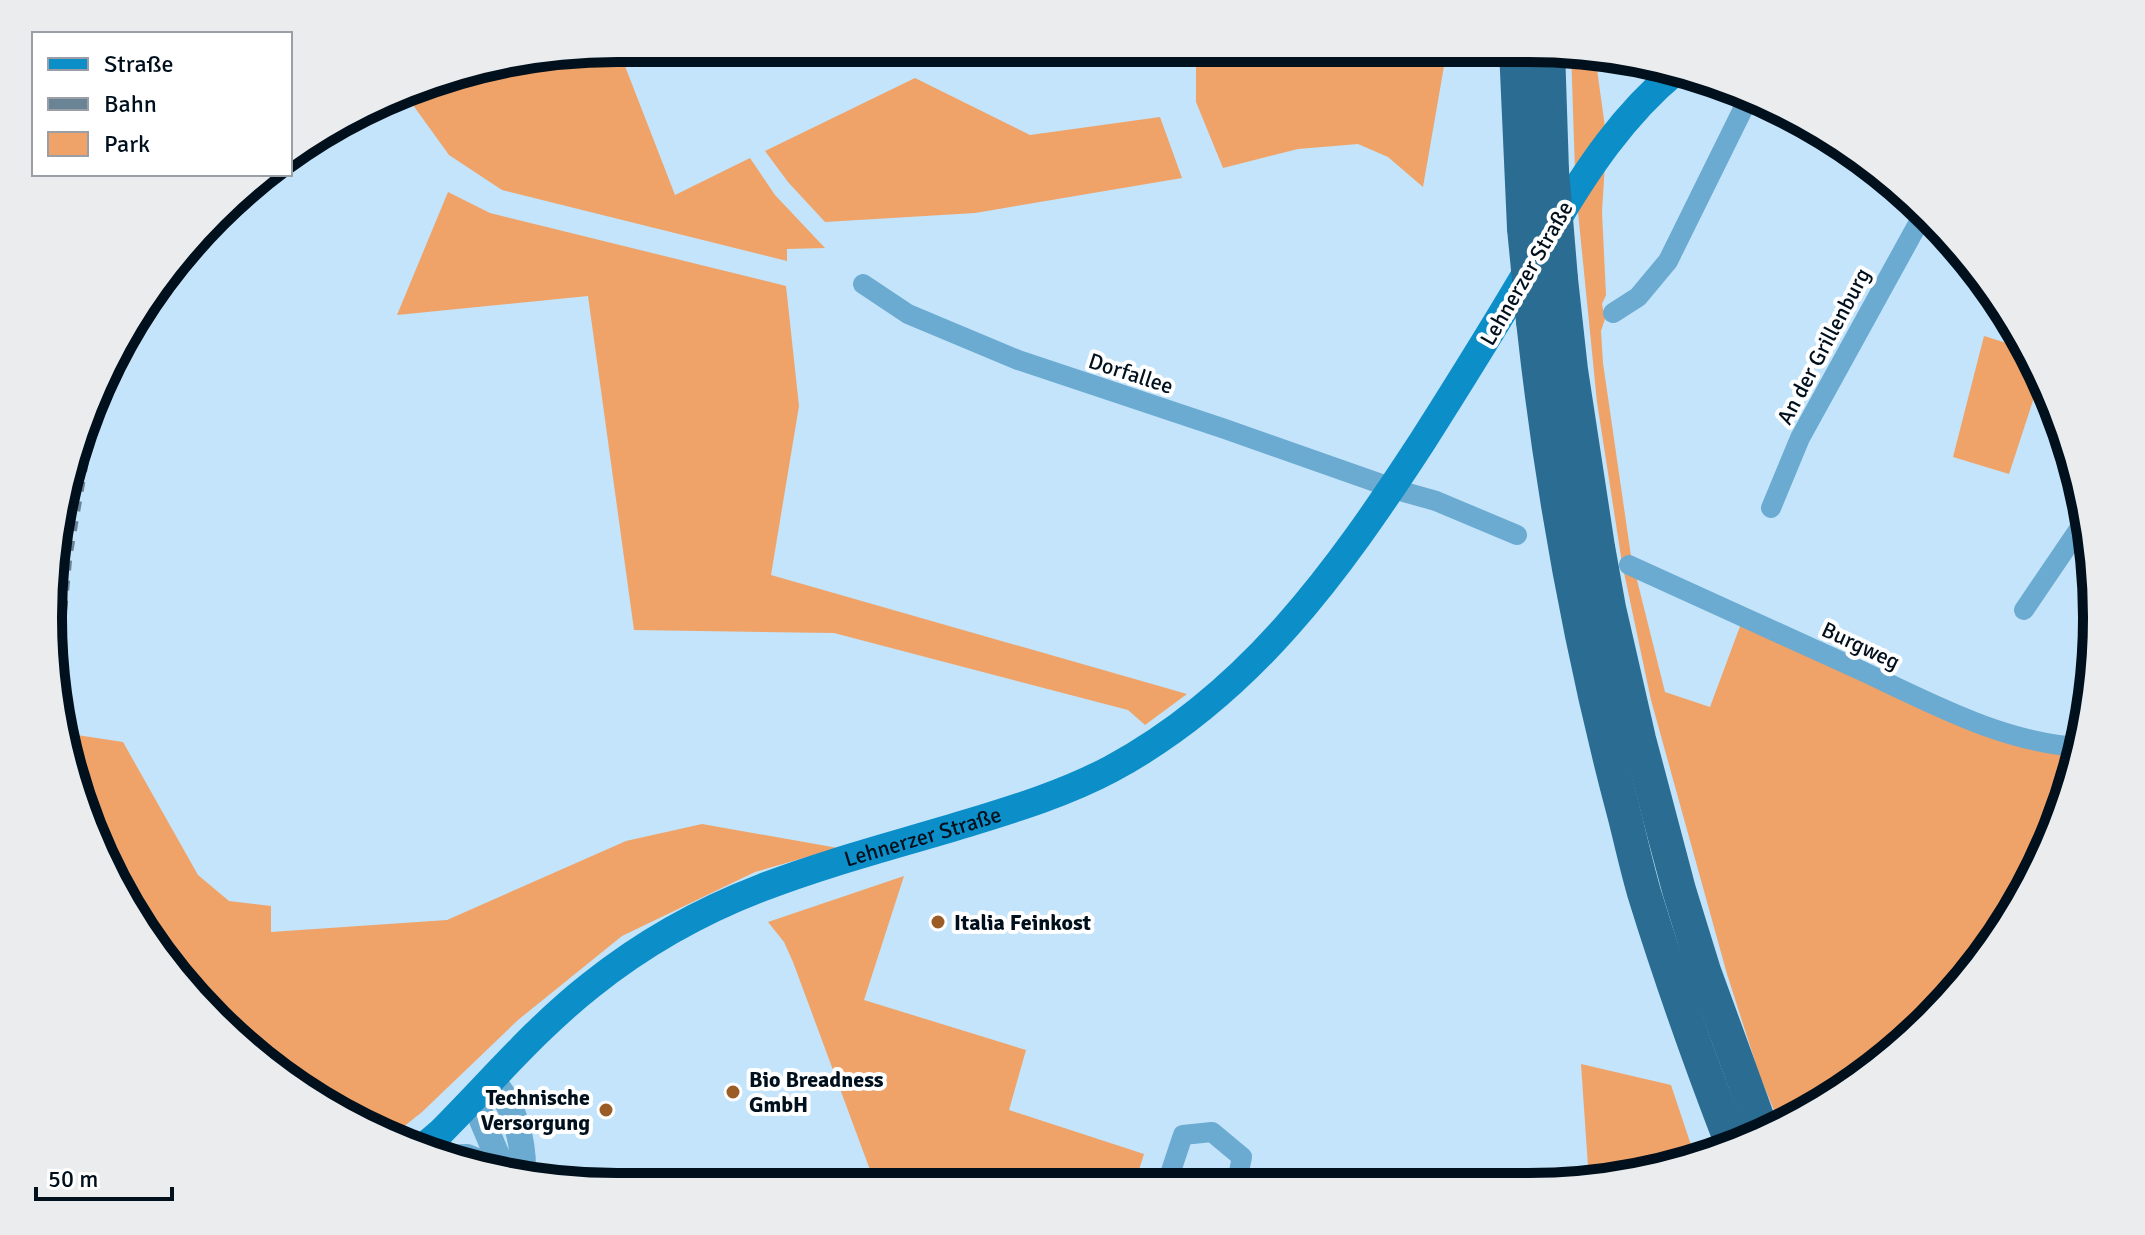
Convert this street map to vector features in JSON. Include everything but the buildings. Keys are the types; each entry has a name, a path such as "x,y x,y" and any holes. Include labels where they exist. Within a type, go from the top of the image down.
{"highway":[{"path":"1517,62 1524,228 1533,321 1553,477 1577,612 1603,735 1644,893 1729,1135"},
{"path":"1548,63 1552,171 1571,370 1609,608 1639,739 1679,890 1704,971 1759,1122"}],"main road":[{"name":"Lehnerzer Straße","path":"431,1141 561,1010 592,984 632,956 718,907 762,888 1009,811 1078,785 1112,768 1207,705 1274,642 1332,574 1492,334 1580,181 1626,120 1667,80"}],"street":[{"path":"1613,313 1638,297 1668,261 1745,106"},
{"name":"An der Grillenburg","path":"1771,508 1800,438 1918,223"},
{"name":"Dorfallee","path":"863,284 908,314 1018,360 1392,487"},
{"path":"1392,487 1436,501 1517,535"},
{"path":"2024,610 2076,533"},
{"name":"Burgweg","path":"1629,565 1947,710 2012,735 2067,746"},
{"path":"497,1159 482,1120 484,1089 502,1091 519,1137 522,1164"},
{"path":"1170,1173 1183,1135 1212,1132 1242,1157 1239,1173"}],"green space":[{"path":"623,62 675,195 750,158 775,195 825,248 787,249 787,261 502,190 449,155 411,102 439,91 509,73 581,63"},
{"path":"1196,62 1445,62 1423,187 1388,157 1358,144 1298,149 1223,168 1196,102"},
{"path":"1571,64 1597,67 1605,127 1575,172"},
{"path":"915,78 1030,135 1160,117 1182,178 975,213 825,222 788,182 765,151"},
{"path":"1605,163 1602,212 1606,295 1602,304 1605,319 1601,331 1603,363 1631,556 1665,692 1710,707 1742,621 1945,714 2067,749 2054,796 2026,863 2009,895 1968,956 1894,1035 1836,1079 1776,1115 1759,1074 1727,974 1651,700 1622,563 1597,402 1577,202"},
{"path":"448,192 490,213 786,286 799,406 771,575 1187,694 1145,725 1128,710 834,633 634,630 588,296 397,315"},
{"path":"1984,336 2011,344 2035,393 2009,474 1953,457"},
{"path":"77,735 123,742 198,875 229,901 271,906 271,932 447,920 626,841 702,824 838,848 755,872 622,936 518,1020 401,1129 340,1099 279,1058 200,984 156,926 119,863 91,796"},
{"path":"904,876 864,1000 1026,1050 1009,1110 1144,1154 1138,1173 871,1173 793,962 784,942 768,922"},
{"path":"1581,1064 1671,1085 1692,1148 1636,1162 1588,1169"}],"railway":[{"path":"62,634 70,556 89,445"}],"place":[{"name":"Italia Feinkost","path":"938,922"},
{"name":"Bio Breadness GmbH","path":"733,1092"},
{"name":"Technische Versorgung","path":"606,1110"}]}
